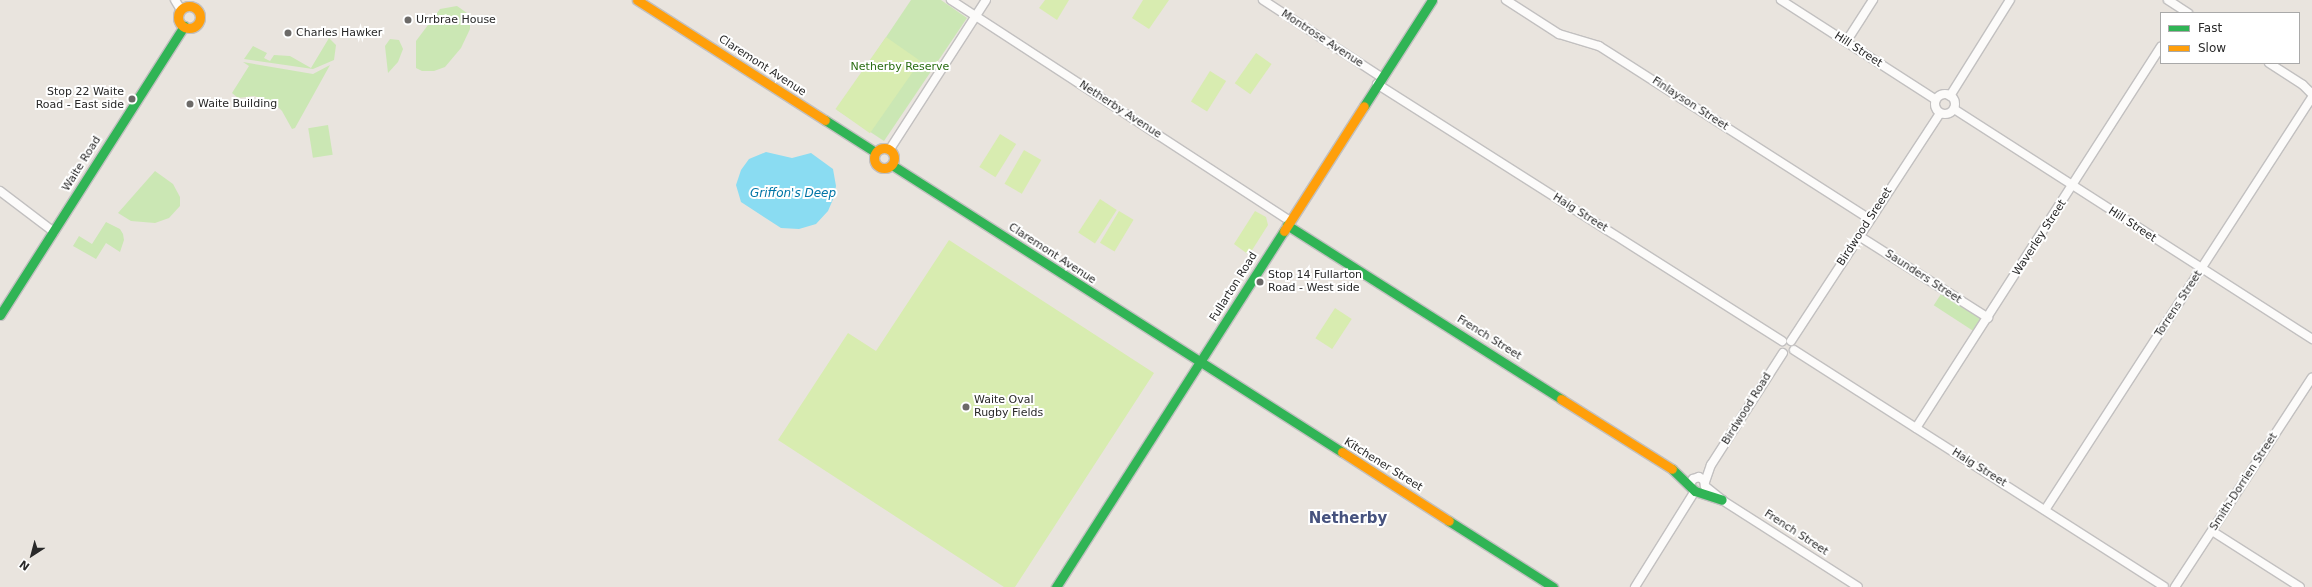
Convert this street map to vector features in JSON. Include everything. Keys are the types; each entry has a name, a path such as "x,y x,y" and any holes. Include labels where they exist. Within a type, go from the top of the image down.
{"street":[{"path":"175,0 180,10 179,21 184,26 195,26 200,21 198,4 187,6 180,10"},
{"name":"Claremont Avenue","path":"636,0 875,152"},
{"name":"Netherby Avenue","path":"951,0 1289,223"},
{"path":"890,149 986,0"},
{"name":"Montrose Avenue","path":"1263,0 1379,80"},
{"name":"Fullarton Road","path":"1056,587 1379,80 1432,0"},
{"name":"Finlayson Street","path":"1506,0 1559,34 1598,46 1870,219"},
{"name":"Hill Street","path":"1781,0 1936,100"},
{"path":"1846,42 1873,0"},
{"path":"1950,96 2010,0"},
{"path":"2168,0 2185,12"},
{"path":"2181,0 2185,12"},
{"name":"Waite Road","path":"0,315 184,26"},
{"name":"Waverley Street","path":"1916,428 2073,187 2160,49"},
{"path":"2271,64 2303,85 2312,94"},
{"name":"Haig Street","path":"1379,80 1782,341"},
{"path":"1940,96 1950,96 1954,100 1954,109 1949,114 1940,113 1935,105 1936,100 1940,96"},
{"name":"Torrens Street","path":"2046,510 2312,97"},
{"name":"Hill Street","path":"1954,109 2073,187 2312,339"},
{"name":"Birdwood Sreeet","path":"1791,341 1940,113"},
{"path":"883,147 890,149 894,156 892,165 886,168 877,166 874,159 875,152 883,147"},
{"name":"Claremont Avenue","path":"892,165 1199,363"},
{"path":"0,191 54,232"},
{"name":"French Street","path":"1289,223 1858,587"},
{"name":"Saunders Street","path":"1859,236 1988,318"},
{"path":"1782,341 1791,341 1794,350 1789,354 1783,353 1780,346 1782,341"},
{"name":"Haig Street","path":"1794,350 2164,587"},
{"name":"Birdwood Road","path":"1635,587 1783,353"},
{"name":"Kitchener Street","path":"1199,363 1553,587"},
{"name":"Smith-Dorrien Street","path":"2176,587 2312,378"},
{"path":"2212,531 2300,587"}],"green space":[{"name":"Netherby Reserve","path":"911,0 941,0 967,18 884,141 837,110"},
{"path":"1045,0 1069,0 1057,20 1039,8"},
{"path":"1143,0 1169,0 1149,29 1132,18"},
{"path":"457,6 467,13 470,20 470,29 461,48 445,67 434,71 422,71 416,68 416,41 440,9"},
{"path":"886,37 920,61 870,133 836,109"},
{"path":"329,38 336,45 334,60 313,69 244,59 253,46 267,53 264,58 270,61 274,55 290,56 311,68"},
{"path":"390,39 399,40 403,49 398,62 388,73 385,46"},
{"path":"1256,53 1272,64 1250,94 1235,83"},
{"path":"243,62 313,74 330,65 295,128 292,129 282,111 274,103 254,96 238,98 232,93 249,66"},
{"path":"1210,71 1226,81 1207,112 1191,102"},
{"path":"328,125 333,155 313,158 308,128"},
{"path":"1000,134 1016,144 995,177 979,167"},
{"path":"1024,150 1041,160 1022,194 1004,184"},
{"path":"155,171 173,184 180,197 180,206 169,218 155,223 131,221 118,213"},
{"path":"1100,199 1117,210 1095,243 1078,233"},
{"path":"1119,211 1134,220 1115,251 1100,243"},
{"path":"1255,211 1266,217 1268,225 1249,255 1234,244"},
{"path":"106,222 120,229 123,234 124,240 120,252 106,243 96,259 73,246 79,236 92,244"},
{"name":"Waite Oval Rugby Fields","path":"949,240 1154,373 1015,587 1004,587 778,440 848,333 876,351"},
{"path":"1943,291 1985,318 1976,332 1934,305"},
{"path":"1335,308 1352,319 1332,349 1315,338"}],"water":[{"name":"Griffon's Deep","path":"766,152 792,158 811,153 833,169 836,186 834,197 828,211 816,224 799,229 781,228 741,202 736,185 741,170 749,159"}],"traffic: fast":[{"path":"1364,106 1432,0"},
{"path":"0,315 184,26"},
{"path":"825,120 875,152"},
{"path":"892,165 1342,452"},
{"path":"1287,225 1561,399"},
{"path":"1056,587 1284,231"},
{"path":"1672,469 1695,491 1722,500"},
{"path":"1449,521 1553,587"}],"traffic: slow":[{"path":"637,0 825,120"},
{"path":"189,6 197,9 200,17 197,25 189,28 181,25 178,17 181,9 189,6"},
{"path":"1284,231 1364,106"},
{"path":"884,148 891,151 894,158 891,165 884,168 877,165 874,158 877,151 884,148"},
{"path":"1561,399 1672,469"},
{"path":"1342,452 1449,521"}],"place":[{"name":"Urrbrae House","path":"408,20"},
{"name":"Charles Hawker","path":"288,33"},
{"name":"Stop 22 Waite Road - East side","path":"132,99"},
{"name":"Waite Building","path":"190,104"},
{"name":"Stop 14 Fullarton Road - West side","path":"1260,282"},
{"name":"Waite Oval Rugby Fields","path":"966,407"}],"district":[{"name":"Netherby","path":"1348,519"}]}
